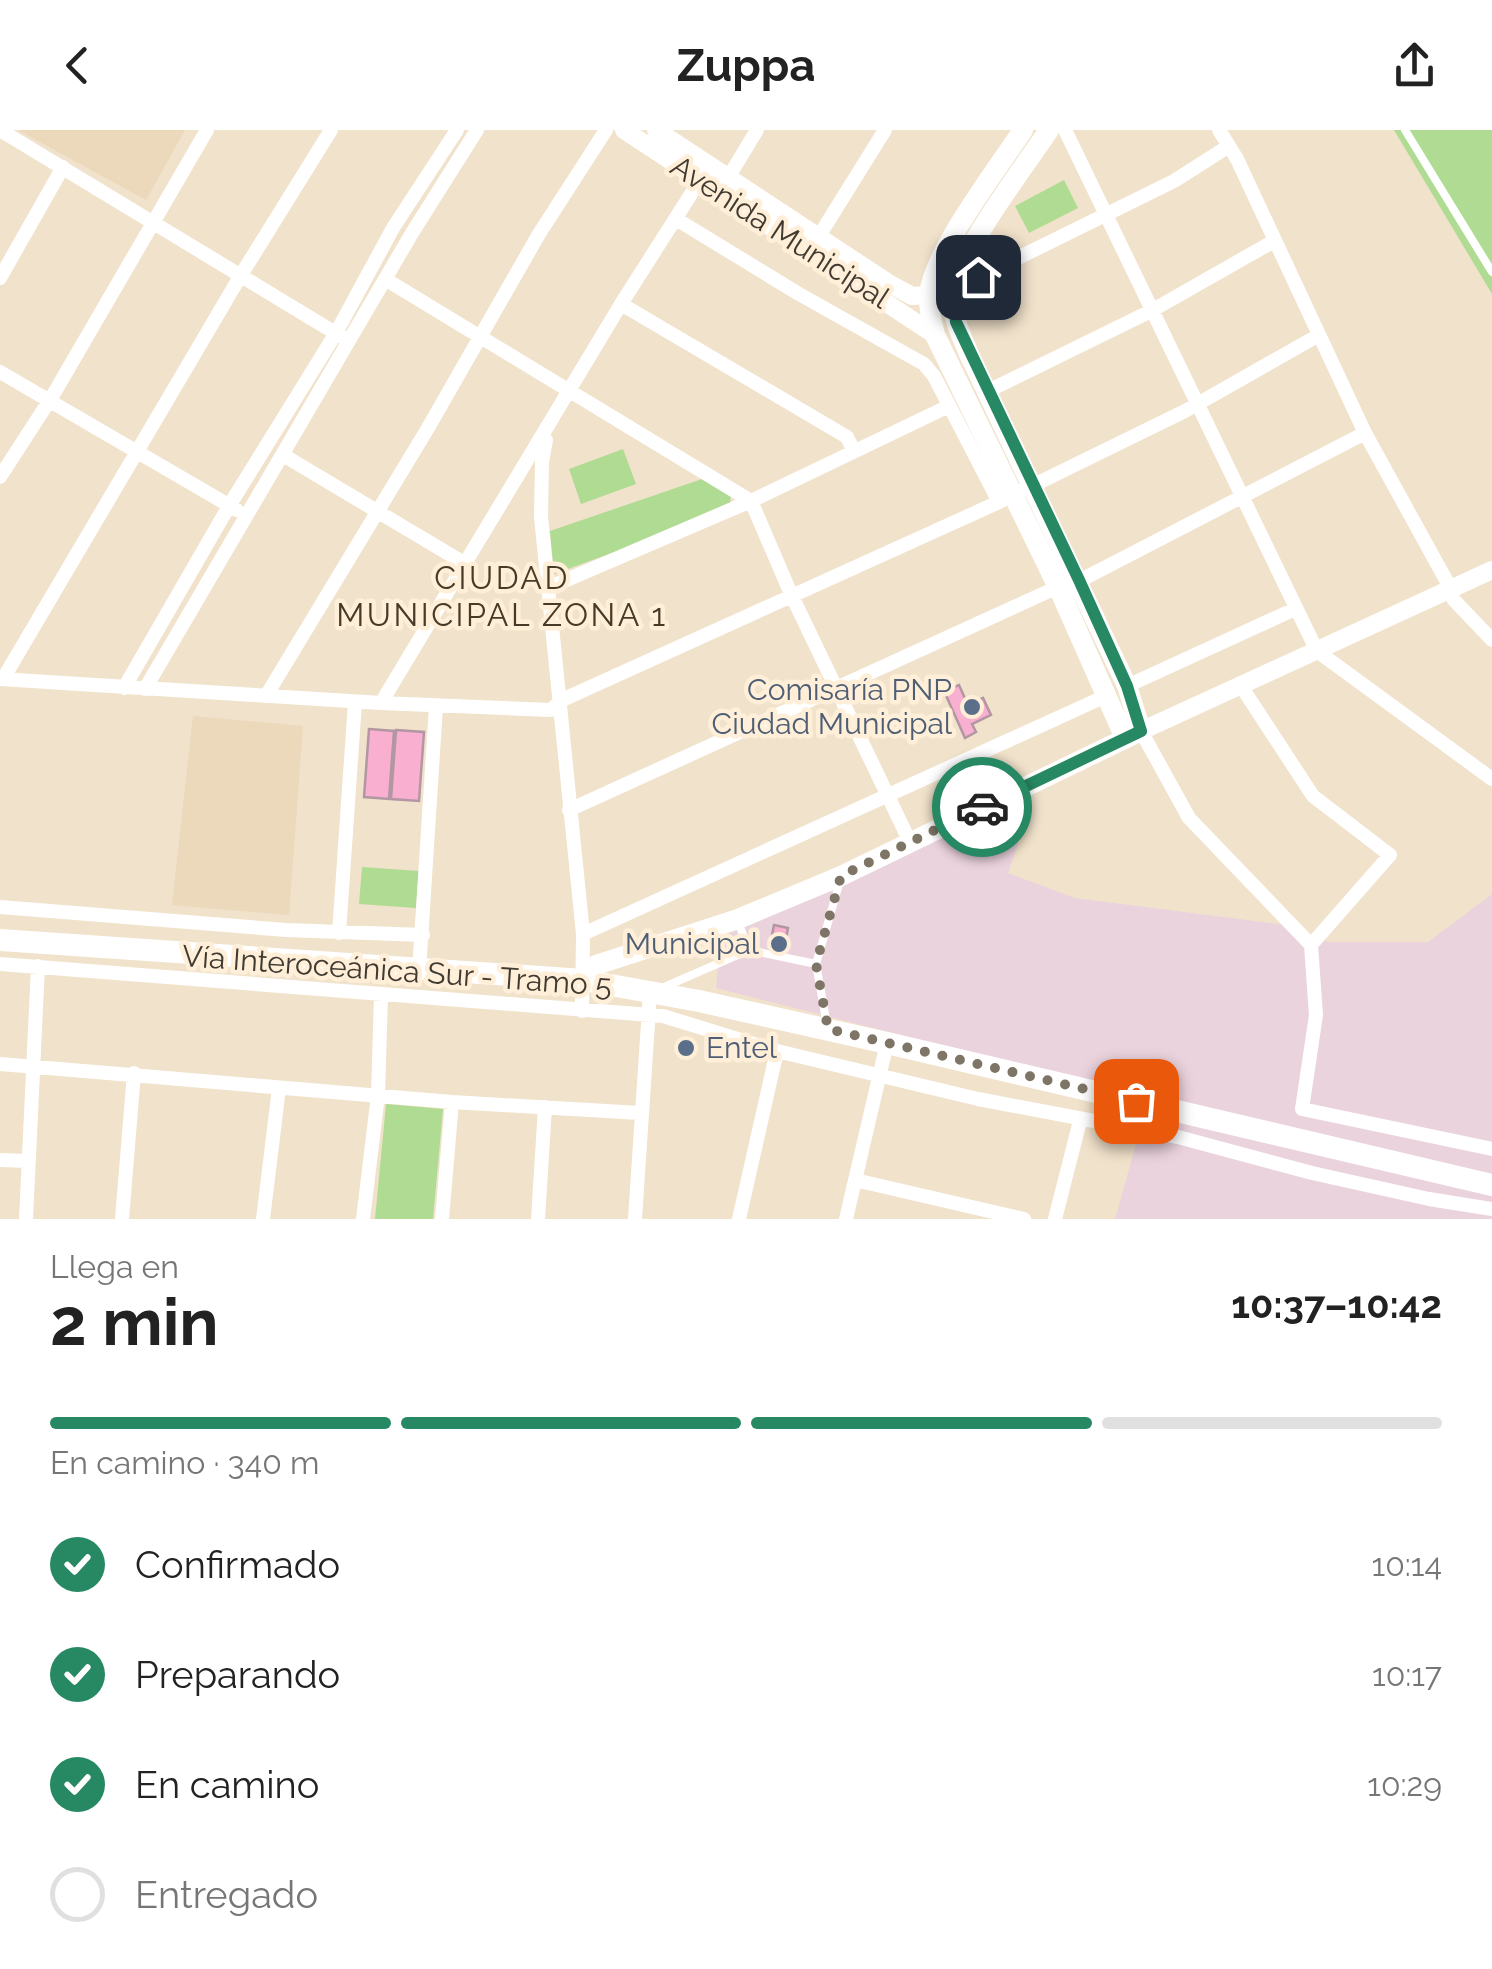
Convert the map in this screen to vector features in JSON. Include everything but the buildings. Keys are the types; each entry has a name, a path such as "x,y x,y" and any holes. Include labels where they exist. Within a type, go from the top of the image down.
{"highway":[{"name":"Vía Interoceánica Sur - Tramo 5","path":"0,940 583,980 649,1005 828,1029 1492,1185"}],"main road":[{"path":"1022,130 954,236 929,295 935,334 1006,498 1058,587 1106,696 1133,734"},
{"path":"1049,130 967,254 953,290 956,322 1127,686 1133,734"},
{"path":"583,980 596,965 738,920 841,876 1133,734"}],"street":[{"path":"0,130 350,341"},
{"path":"0,477 207,130"},
{"path":"331,130 240,275 1,679 381,704 552,710 562,700 1033,485 1197,404 1319,335"},
{"path":"124,688 229,506 336,333 393,228 457,130"},
{"path":"145,689 385,279 477,130"},
{"path":"266,696 539,234 606,130"},
{"name":"Avenida Municipal","path":"656,130 728,178 935,334"},
{"path":"381,704 700,180 728,178 757,130"},
{"path":"813,245 885,130"},
{"path":"1065,130 1317,651 1492,779"},
{"path":"1220,130 1366,433 1453,599 1492,640"},
{"name":"Avenida Municipal","path":"631,132 700,180 813,245 904,293 929,295"},
{"path":"953,290 1174,181 1229,146"},
{"path":"0,278 63,168"},
{"path":"676,219 798,294 924,364 1006,498"},
{"path":"988,390 1151,312 1274,241"},
{"path":"385,279 751,501 910,842"},
{"path":"621,304 848,437 854,451"},
{"path":"0,372 246,514"},
{"path":"550,587 751,501 948,406"},
{"path":"547,431 540,487 562,700 568,810 583,934 582,1012"},
{"path":"1079,580 1366,433"},
{"path":"283,455 464,563"},
{"path":"1492,570 1133,734 1189,818 1311,946 1316,1016 1302,1109 1492,1149"},
{"path":"568,810 1058,587"},
{"path":"1127,686 1295,609"},
{"path":"1241,686 1313,796 1390,855 1311,946"},
{"path":"583,934 1106,696"},
{"path":"338,932 355,702"},
{"path":"419,971 436,706"},
{"path":"0,907 423,936"},
{"path":"0,964 582,1012 649,1005 663,1016 777,1051 1080,1120 1178,1137 1429,1199 1467,1212 1492,1209"},
{"path":"26,1219 38,966"},
{"path":"364,1219 378,1095 380,994"},
{"path":"635,1219 649,1005"},
{"path":"846,1219 887,1042"},
{"path":"739,1219 777,1051"},
{"path":"0,1064 452,1102 640,1113"},
{"path":"122,1219 134,1073"},
{"path":"263,1219 278,1088"},
{"path":"442,1219 452,1102"},
{"path":"538,1219 545,1107"},
{"path":"1055,1219 1080,1120"},
{"path":"0,1160 28,1161"},
{"path":"855,1180 1024,1219"}],"lane":[{"path":"1405,130 1492,272"},
{"path":"828,1029 816,964 841,876"},
{"path":"738,920 750,950"},
{"path":"649,1005 750,950 816,964"}],"shaded area":[{"path":"18,130 185,130 146,200"},
{"path":"193,716 303,726 289,915 172,905"},
{"path":"1002,808 1018,844 1008,873 1075,898 1286,925 1329,942 1428,942 1492,894 1492,1219 1115,1219 1149,1098 716,988 721,937 864,875"}],"green space":[{"path":"1394,130 1492,130 1492,294"},
{"path":"1064,180 1078,208 1029,233 1015,206"},
{"path":"623,449 636,484 581,504 569,469"},
{"path":"702,479 731,495 730,503 554,574 550,531"},
{"path":"362,867 419,871 416,908 359,904"},
{"path":"386,1104 443,1109 433,1219 375,1219"}],"way so far":[{"path":"982,807 841,876 816,964 828,1029 1136,1101"}],"place":[{"name":"Comisaría PNP Ciudad Municipal","path":"972,707"},
{"name":"Municipal","path":"779,944"},
{"name":"Entel","path":"686,1048"}],"district":[{"name":"CIUDAD MUNICIPAL ZONA 1","path":"502,596"}],"route":[{"path":"978,277 953,290 956,322 1127,686 1141,731 982,807"}]}
